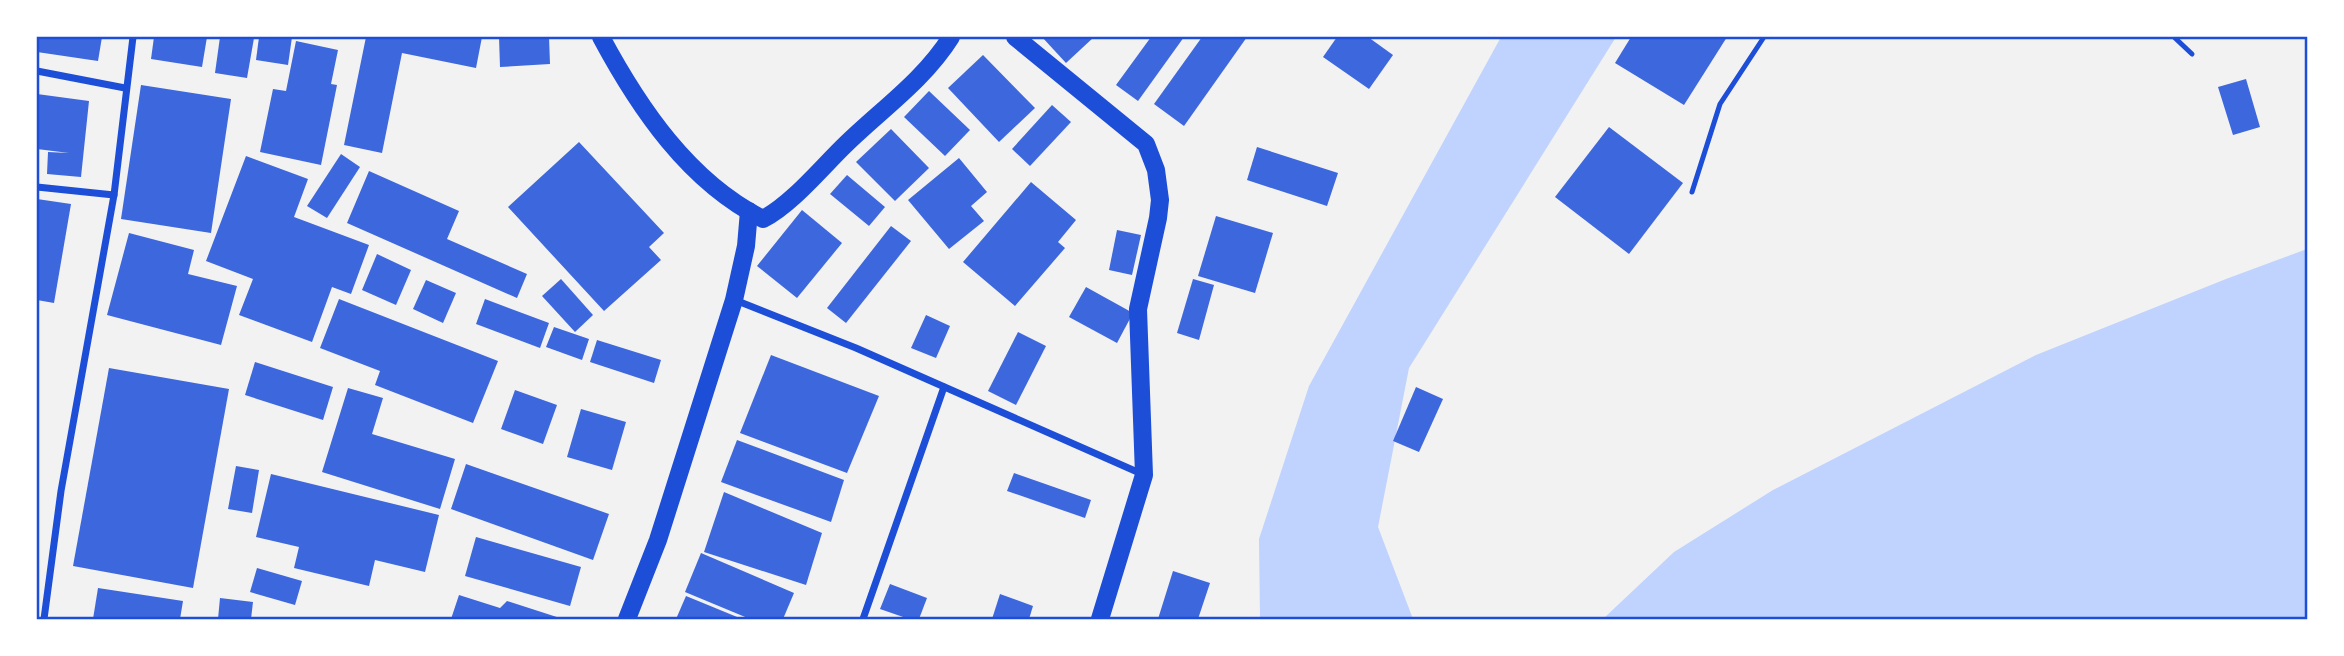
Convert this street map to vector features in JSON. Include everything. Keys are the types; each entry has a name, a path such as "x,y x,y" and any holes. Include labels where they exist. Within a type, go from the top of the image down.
{"main road":[{"path":"601,37 622,77 693,169 719,192 763,219 779,211 849,141 894,102 940,54 951,37"},
{"path":"1015,37 1146,144 1156,170 1160,201 1158,218 1138,309 1144,475 1100,619"},
{"path":"627,619 658,540 734,300 746,246 748,211"}],"street":[{"path":"44,619 61,491 114,195 133,37"},
{"path":"37,71 125,88"},
{"path":"37,187 114,195"},
{"path":"734,300 856,348 1144,475"},
{"path":"863,619 944,387"}],"lane":[{"path":"1692,192 1720,104 1764,37"},
{"path":"2174,37 2192,54"}],"water":[{"path":"1501,37 1616,37 1409,368 1378,527 1413,619 1260,619 1259,539 1309,386"},
{"path":"2307,249 2307,619 1603,619 1674,552 1773,490 2036,355"}],"building":[{"path":"37,37 102,37 98,61 37,52"},
{"path":"154,37 207,37 202,67 151,59"},
{"path":"220,37 254,38 247,78 215,73"},
{"path":"259,37 292,37 288,65 256,60"},
{"path":"366,37 482,37 476,68 402,53 382,153 344,145"},
{"path":"499,37 549,37 550,64 500,67"},
{"path":"1042,37 1094,37 1066,63"},
{"path":"1151,37 1184,37 1138,101 1116,85"},
{"path":"1202,37 1247,37 1184,126 1154,104"},
{"path":"1337,37 1368,37 1393,55 1369,89 1323,57"},
{"path":"1631,37 1727,37 1684,105 1615,63"},
{"path":"296,41 338,50 331,84 337,85 321,165 260,152 273,89 286,91"},
{"path":"983,55 1035,108 999,142 948,88"},
{"path":"2246,79 2260,127 2233,135 2218,87"},
{"path":"141,85 231,99 211,233 121,219"},
{"path":"929,91 970,130 945,156 904,117"},
{"path":"37,94 89,101 81,177 47,174 48,152 69,153 37,149"},
{"path":"1052,105 1071,122 1030,166 1012,149"},
{"path":"1609,127 1683,183 1629,254 1555,197"},
{"path":"891,129 929,168 895,201 856,162"},
{"path":"579,142 664,233 649,247 661,260 604,311 508,207"},
{"path":"1257,147 1338,173 1327,206 1247,180"},
{"path":"341,154 360,167 327,218 307,206"},
{"path":"246,156 308,179 294,217 369,245 351,294 332,287 312,342 239,315 253,279 206,261"},
{"path":"959,158 987,192 971,206 984,221 949,249 908,200"},
{"path":"369,171 459,211 447,239 527,274 517,298 347,223"},
{"path":"847,175 885,207 869,226 830,194"},
{"path":"1031,182 1076,220 1058,242 1065,248 1015,306 963,262"},
{"path":"37,199 71,204 54,303 37,300"},
{"path":"802,210 842,243 797,298 757,266"},
{"path":"1216,216 1273,233 1255,293 1198,276"},
{"path":"891,226 911,241 846,323 827,308"},
{"path":"1117,230 1141,235 1132,275 1109,270"},
{"path":"129,233 194,250 188,274 237,286 221,345 107,315"},
{"path":"377,254 411,270 396,305 362,290"},
{"path":"561,279 593,315 575,332 542,296"},
{"path":"1193,279 1214,285 1199,340 1177,333"},
{"path":"426,280 456,293 443,323 413,309"},
{"path":"1086,287 1133,313 1117,343 1069,317"},
{"path":"339,299 498,361 473,423 375,385 380,371 320,348"},
{"path":"485,299 549,323 540,348 476,324"},
{"path":"926,315 950,326 936,358 911,348"},
{"path":"554,327 589,339 582,360 546,347"},
{"path":"1018,332 1046,346 1016,405 988,391"},
{"path":"597,340 661,360 654,383 590,362"},
{"path":"771,355 879,396 847,473 740,433"},
{"path":"255,362 333,387 323,420 245,395"},
{"path":"109,368 229,389 193,588 73,566"},
{"path":"1416,387 1443,399 1419,452 1393,441"},
{"path":"348,388 383,398 372,434 455,459 440,509 322,472"},
{"path":"515,390 557,405 543,444 501,429"},
{"path":"581,409 626,422 612,470 567,457"},
{"path":"737,440 844,480 831,522 721,482"},
{"path":"466,464 609,514 593,560 451,509"},
{"path":"236,466 259,470 252,513 228,509"},
{"path":"1014,473 1091,500 1085,518 1007,491"},
{"path":"271,474 439,515 425,572 375,560 369,586 294,568 299,547 256,537"},
{"path":"724,492 822,533 806,585 704,552"},
{"path":"476,537 581,567 570,606 465,576"},
{"path":"701,553 794,593 783,619 750,619 685,592"},
{"path":"257,568 302,581 295,605 250,592"},
{"path":"1173,571 1210,583 1198,619 1158,619"},
{"path":"890,584 927,598 919,619 909,619 880,609"},
{"path":"98,588 183,601 180,619 93,619"},
{"path":"1000,594 1033,606 1029,619 992,619"},
{"path":"459,595 500,608 507,601 563,619 451,619"},
{"path":"686,596 742,619 676,619"},
{"path":"220,598 253,602 251,619 218,619"}]}
